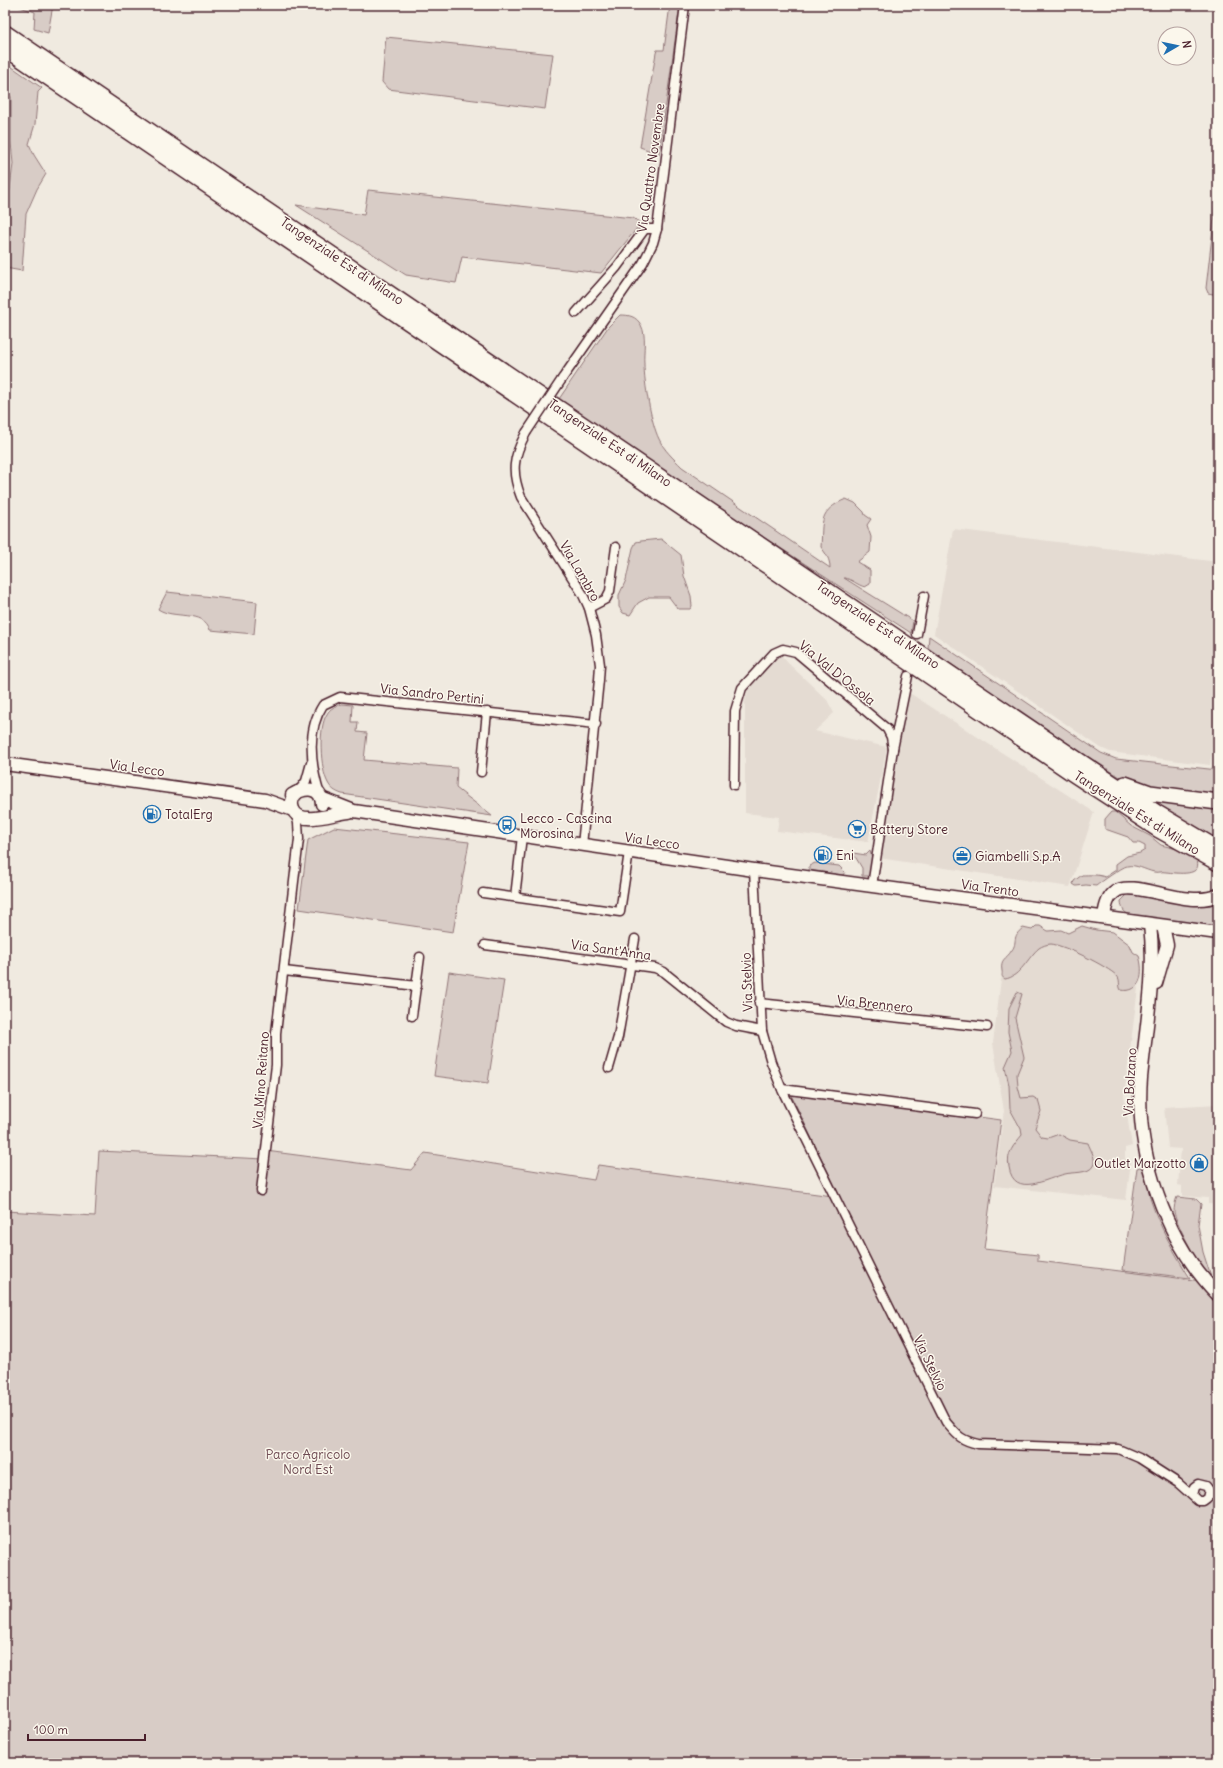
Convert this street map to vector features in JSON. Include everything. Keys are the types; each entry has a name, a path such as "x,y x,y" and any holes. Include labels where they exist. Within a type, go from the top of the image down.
{"highway":[{"name":"Tangenziale Est di Milano","path":"5,32 1045,738 1157,813 1218,849"},
{"name":"Tangenziale Est di Milano","path":"5,48 1075,775 1159,830 1218,863"},
{"path":"1045,738 1136,789 1158,794 1218,802"},
{"path":"1200,853 1218,867"}],"street":[{"name":"Via Quattro Novembre","path":"562,379 643,263 653,242 657,229 685,5"},
{"path":"576,313 617,267 645,229 657,229"},
{"name":"Via Lambro","path":"562,379 526,433 515,457 514,467 517,487 521,497 582,594 589,608 596,635 600,665 596,724 582,845"},
{"path":"589,608 606,599 610,591 616,547"},
{"path":"917,634 924,596"},
{"name":"Via Val D'Ossola","path":"734,785 735,711 738,698 747,681 774,653 783,649 796,652 887,729 891,737 893,749"},
{"path":"872,886 893,749 908,676"},
{"name":"Via Sandro Pertini","path":"312,758 314,721 323,704 347,697 596,724"},
{"path":"482,772 487,712"},
{"path":"294,812 292,802 306,781 312,758"},
{"path":"312,758 321,797 321,810 313,818"},
{"name":"Via Lecco","path":"5,764 265,800 294,812 300,818 313,818 354,811"},
{"name":"Via Lecco","path":"265,800 289,796 307,788 317,792 321,797 354,811 754,870"},
{"name":"Via Mino Reitano","path":"261,1191 276,1065 276,1033 299,839 298,823 294,812"},
{"name":"Via Mino Reitano","path":"299,839 302,830 313,818"},
{"path":"515,897 522,836"},
{"path":"483,893 620,912 629,852"},
{"name":"Via Trento","path":"754,870 1218,933"},
{"name":"Via Stelvio","path":"754,870 759,1004 762,1031 771,1062 782,1090 946,1422 959,1437 966,1441 978,1444 1118,1449 1139,1458 1178,1483 1192,1495"},
{"path":"1104,917 1107,903 1111,896 1120,889 1134,889 1194,900 1204,900 1218,895"},
{"path":"1150,924 1152,944 1151,996"},
{"path":"1151,996 1167,945 1164,926"},
{"path":"609,1068 618,1037 635,939"},
{"name":"Via Sant'Anna","path":"485,945 655,968 664,972 726,1022 741,1028 762,1031"},
{"path":"412,1016 420,957"},
{"path":"284,971 417,986"},
{"name":"Via Bolzano","path":"1151,996 1141,1086 1142,1124 1147,1156 1156,1188 1172,1229 1194,1265 1218,1295"},
{"name":"Via Brennero","path":"759,1004 987,1027"},
{"path":"782,1090 975,1114"},
{"name":"Via Stelvio","path":"1178,1483 1196,1486"},
{"path":"1201,1484 1218,1489 1205,1500 1200,1501 1195,1499 1192,1495 1196,1486 1201,1484"},
{"path":"1206,1486 1209,1490 1209,1496"}],"shaded area":[{"path":"953,529 1218,562 1218,706 1210,765 1110,752 1101,748 934,634"},
{"path":"779,653 827,700 834,713 815,731 887,747 868,842 777,831 779,817 745,813 745,701 749,687"},
{"path":"908,692 1094,812 1070,887 879,858"},
{"path":"1042,940 1097,954 1138,988 1124,1096 1132,1146 1125,1148 1125,1159 1131,1162 1126,1200 994,1186 1004,1111 993,1043 1001,979"},
{"name":"Outlet Marzotto","path":"1218,1104 1218,1205 1208,1204 1208,1198 1182,1196 1182,1186 1178,1185 1181,1149 1168,1148 1164,1107"}],"green space":[{"path":"14,5 53,5 48,33 34,29 35,12"},
{"path":"670,5 680,5 659,154 640,147 656,53 657,50 664,50"},
{"path":"386,37 553,54 545,109 388,89 382,82"},
{"path":"5,62 42,88 38,92 35,124 29,144 46,174 37,189 26,214 22,271 5,268 6,220 13,164 11,142 11,97 5,87"},
{"path":"1218,184 1218,295 1208,293 1206,288"},
{"path":"368,190 633,218 641,223 601,273 462,257 456,283 406,275 296,205 364,215"},
{"path":"620,315 635,318 643,330 644,372 651,413 659,439 669,454 682,467 830,568 826,554 821,547 822,524 824,518 826,513 837,503 846,499 855,503 865,515 871,519 867,525 871,537 870,552 857,562 870,570 870,584 865,587 844,578 913,621 911,633 699,495 559,399 608,327"},
{"path":"661,539 681,555 684,576 691,596 692,606 690,609 678,609 669,597 649,597 638,603 630,615 623,613 619,607 619,595 626,580 633,548 636,542"},
{"path":"167,592 257,602 254,634 210,630 202,619 172,614 158,609"},
{"path":"929,636 1101,753 1116,759 1218,770 1218,799 1151,789 1123,779 1039,725 928,648"},
{"path":"342,704 353,705 352,722 358,722 357,732 367,733 364,760 457,768 456,788 492,816 342,794 334,790 325,777 321,738 324,720 328,712"},
{"path":"1141,797 1218,810 1218,846"},
{"path":"1111,812 1115,812 1131,826 1150,836 1161,845 1177,849 1196,858 1198,864 1197,869 1188,873 1176,873 1156,872 1137,866 1127,866 1096,886 1076,886 1073,884 1074,881 1082,875 1096,875 1105,877 1116,870 1116,864 1127,856 1140,853 1145,850 1145,846 1139,843 1133,843 1128,837 1105,829 1105,819"},
{"path":"334,827 469,842 453,932 299,909 308,840"},
{"path":"870,851 872,858 870,876 862,876 862,868 853,853 866,855"},
{"path":"815,863 839,866 845,872 843,875 809,870 809,866"},
{"path":"1129,893 1218,900 1218,929 1130,915 1123,910 1121,901"},
{"path":"1036,926 1040,926 1048,931 1061,930 1068,933 1082,926 1096,930 1113,932 1130,945 1133,952 1139,956 1141,962 1140,980 1133,988 1121,990 1117,976 1112,972 1075,952 1051,944 1039,948 1015,975 1005,979 1003,978 1002,964 1004,959 1014,947 1017,934 1023,928 1032,930"},
{"path":"449,972 504,980 488,1083 434,1076"},
{"path":"1017,992 1022,994 1015,1018 1024,1057 1017,1074 1021,1098 1033,1097 1038,1100 1041,1111 1035,1128 1042,1137 1048,1138 1059,1134 1070,1140 1088,1143 1094,1160 1091,1169 1065,1174 1032,1184 1017,1182 1012,1177 1008,1162 1011,1150 1022,1135 1021,1129 1010,1109 1009,1085 1005,1067 1012,1051 1008,1032 1009,1008"},
{"name":"Parco Agricolo Nord Est","path":"796,1092 1001,1120 984,1249 1038,1255 1038,1261 1202,1281 1218,1300 1218,1763 5,1763 5,1211 95,1216 99,1151 264,1159 266,1151 411,1170 425,1153 594,1180 598,1165 840,1197 792,1097"},
{"path":"1140,1167 1145,1173 1151,1201 1163,1231 1190,1278 1123,1270 1137,1168"},
{"path":"1177,1197 1196,1199 1201,1204 1198,1225 1203,1252 1211,1277 1207,1274 1196,1258 1179,1226 1174,1212"}],"place":[{"name":"TotalErg","path":"152,814"},
{"name":"Lecco - Cascina Morosina","path":"507,825"},
{"name":"Battery Store","path":"857,829"},
{"name":"Eni","path":"823,855"},
{"name":"Giambelli S.p.A","path":"962,856"},
{"name":"Outlet Marzotto","path":"1199,1163"}]}
